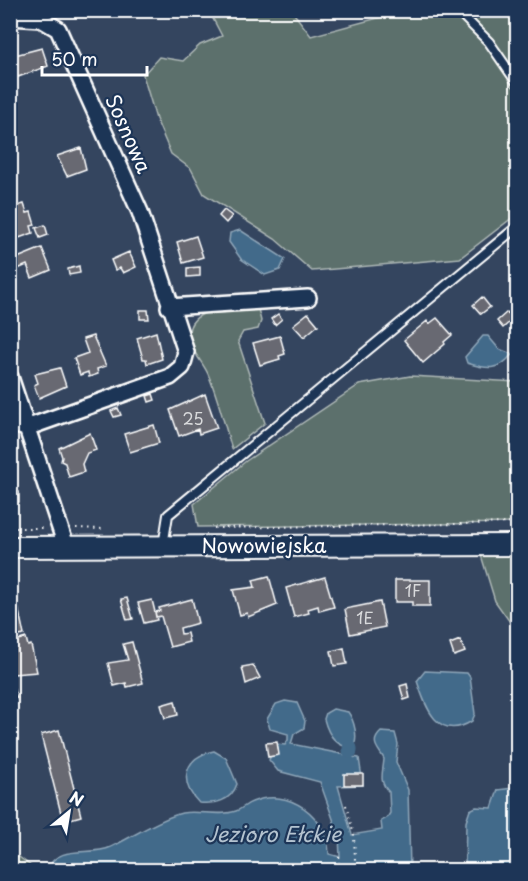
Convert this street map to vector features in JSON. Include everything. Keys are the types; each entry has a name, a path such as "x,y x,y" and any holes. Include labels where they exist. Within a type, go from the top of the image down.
{"street":[{"name":"Sosnowa","path":"10,17 41,20 58,29 140,213 169,307 186,352 182,367 170,378 26,428"},
{"path":"169,307 308,298"},
{"path":"10,377 63,537"},
{"path":"10,423 26,428"},
{"name":"Nowowiejska","path":"10,547 63,537 163,546 518,545"}],"lane":[{"path":"458,10 489,42 518,84"},
{"path":"163,546 168,515 518,226"}],"path":[{"path":"212,528 518,524"},
{"path":"10,528 63,537 106,529"},
{"path":"346,806 354,834 355,860"},
{"path":"339,857 339,870"}],"green space":[{"path":"209,11 292,11 311,36 404,11 443,11 460,20 475,19 469,11 517,11 517,214 460,258 312,271 275,239 204,194 191,169 171,154 156,119 143,75 159,57 183,61 200,45 222,36"},
{"path":"227,309 258,309 261,321 258,329 243,332 238,341 265,423 232,449 212,383 194,351 189,336 196,318 205,313"},
{"path":"410,376 517,382 517,523 198,527 194,504 246,461 359,385"},
{"path":"481,555 517,555 517,632 495,601"},
{"path":"19,857 36,870 11,870 11,859"}],"water":[{"path":"240,230 285,259 280,270 265,275 241,259 229,242 230,233"},
{"path":"483,336 488,336 499,349 512,354 502,364 492,368 467,363 465,357"},
{"path":"425,671 467,673 470,677 475,714 472,721 460,727 450,727 434,718 417,681"},
{"name":"Jezioro Ełckie","path":"285,701 297,703 305,721 304,728 294,734 291,744 347,755 348,750 352,751 352,757 359,758 363,785 338,786 352,835 382,830 381,821 390,813 389,792 382,780 384,759 375,743 381,732 395,733 398,744 396,762 408,790 410,870 47,870 59,856 67,853 103,850 174,815 189,812 229,813 266,798 280,798 304,808 322,828 329,854 340,857 339,836 320,782 278,771 269,760 276,744 285,745 288,740 288,734 270,729 267,719 276,704"},
{"path":"333,709 348,712 350,715 356,734 353,748 337,743 328,730 324,719 326,713"},
{"path":"214,751 226,758 237,784 231,795 222,801 199,803 188,787 187,771 196,759"},
{"path":"513,788 517,790 517,870 465,870 466,822 470,810 476,807 492,808 498,790"}],"building":[{"path":"42,48 48,66 18,77 12,69 11,56"},
{"path":"81,148 86,169 67,176 57,156"},
{"path":"24,204 27,213 31,212 35,225 31,226 33,233 16,239 13,228 10,228 10,218 13,218 10,208"},
{"path":"224,210 232,216 226,223 219,216"},
{"path":"45,225 48,235 40,238 36,228"},
{"path":"196,236 203,257 183,263 177,242"},
{"path":"42,248 51,270 32,278 27,265 13,271 10,261"},
{"path":"129,252 136,267 123,273 120,268 115,270 111,260"},
{"path":"79,266 80,273 69,275 68,269"},
{"path":"200,267 200,276 187,277 187,268"},
{"path":"482,297 490,307 481,314 473,305"},
{"path":"140,310 148,310 149,319 140,319"},
{"path":"507,312 513,319 503,328 497,321"},
{"path":"308,313 318,325 304,337 293,325"},
{"path":"278,314 282,319 275,325 271,319"},
{"path":"437,318 452,335 423,363 404,340 427,321 429,324"},
{"path":"156,332 162,359 147,364 146,359 143,359 137,338"},
{"path":"93,336 106,366 97,369 98,374 89,377 88,372 80,375 74,358 88,353 83,339"},
{"path":"280,336 285,354 279,356 280,359 260,365 253,343"},
{"path":"60,368 66,386 39,398 34,385 38,383 35,374"},
{"path":"153,394 155,400 149,402 147,396"},
{"path":"205,394 217,428 199,434 198,429 179,436 170,410"},
{"path":"118,408 121,415 114,417 111,411"},
{"path":"154,425 159,443 130,452 124,434"},
{"path":"90,433 96,450 87,453 82,464 84,472 69,477 65,463 61,461 59,448"},
{"path":"10,479 11,492 19,492 19,502 10,502"},
{"path":"269,576 277,605 248,617 247,613 240,615 233,590 255,587 253,580"},
{"path":"325,577 334,607 319,611 318,606 308,609 309,613 294,617 286,588"},
{"path":"395,580 430,580 430,606 412,606 412,602 395,602"},
{"path":"127,598 133,619 127,620 121,599"},
{"path":"192,599 198,623 180,628 181,634 187,633 189,642 170,647 161,616 156,617 155,612 160,611 159,608"},
{"path":"152,600 157,620 144,623 138,603"},
{"path":"17,602 24,635 10,638 10,605"},
{"path":"380,602 385,627 350,634 345,609"},
{"path":"26,638 28,646 31,645 37,672 13,674 11,652 15,651 12,642"},
{"path":"460,640 465,652 454,656 450,644"},
{"path":"132,642 143,683 127,687 126,683 114,686 108,663 128,660 123,644"},
{"path":"344,648 347,664 334,666 331,651"},
{"path":"253,665 260,678 246,684 242,667"},
{"path":"10,680 17,698 10,700"},
{"path":"407,684 410,698 404,700 400,686"},
{"path":"175,701 178,715 165,718 161,705"},
{"path":"59,730 81,816 63,821 41,735"},
{"path":"277,742 279,755 268,757 266,743"},
{"path":"344,774 363,774 363,785 344,785"}]}
